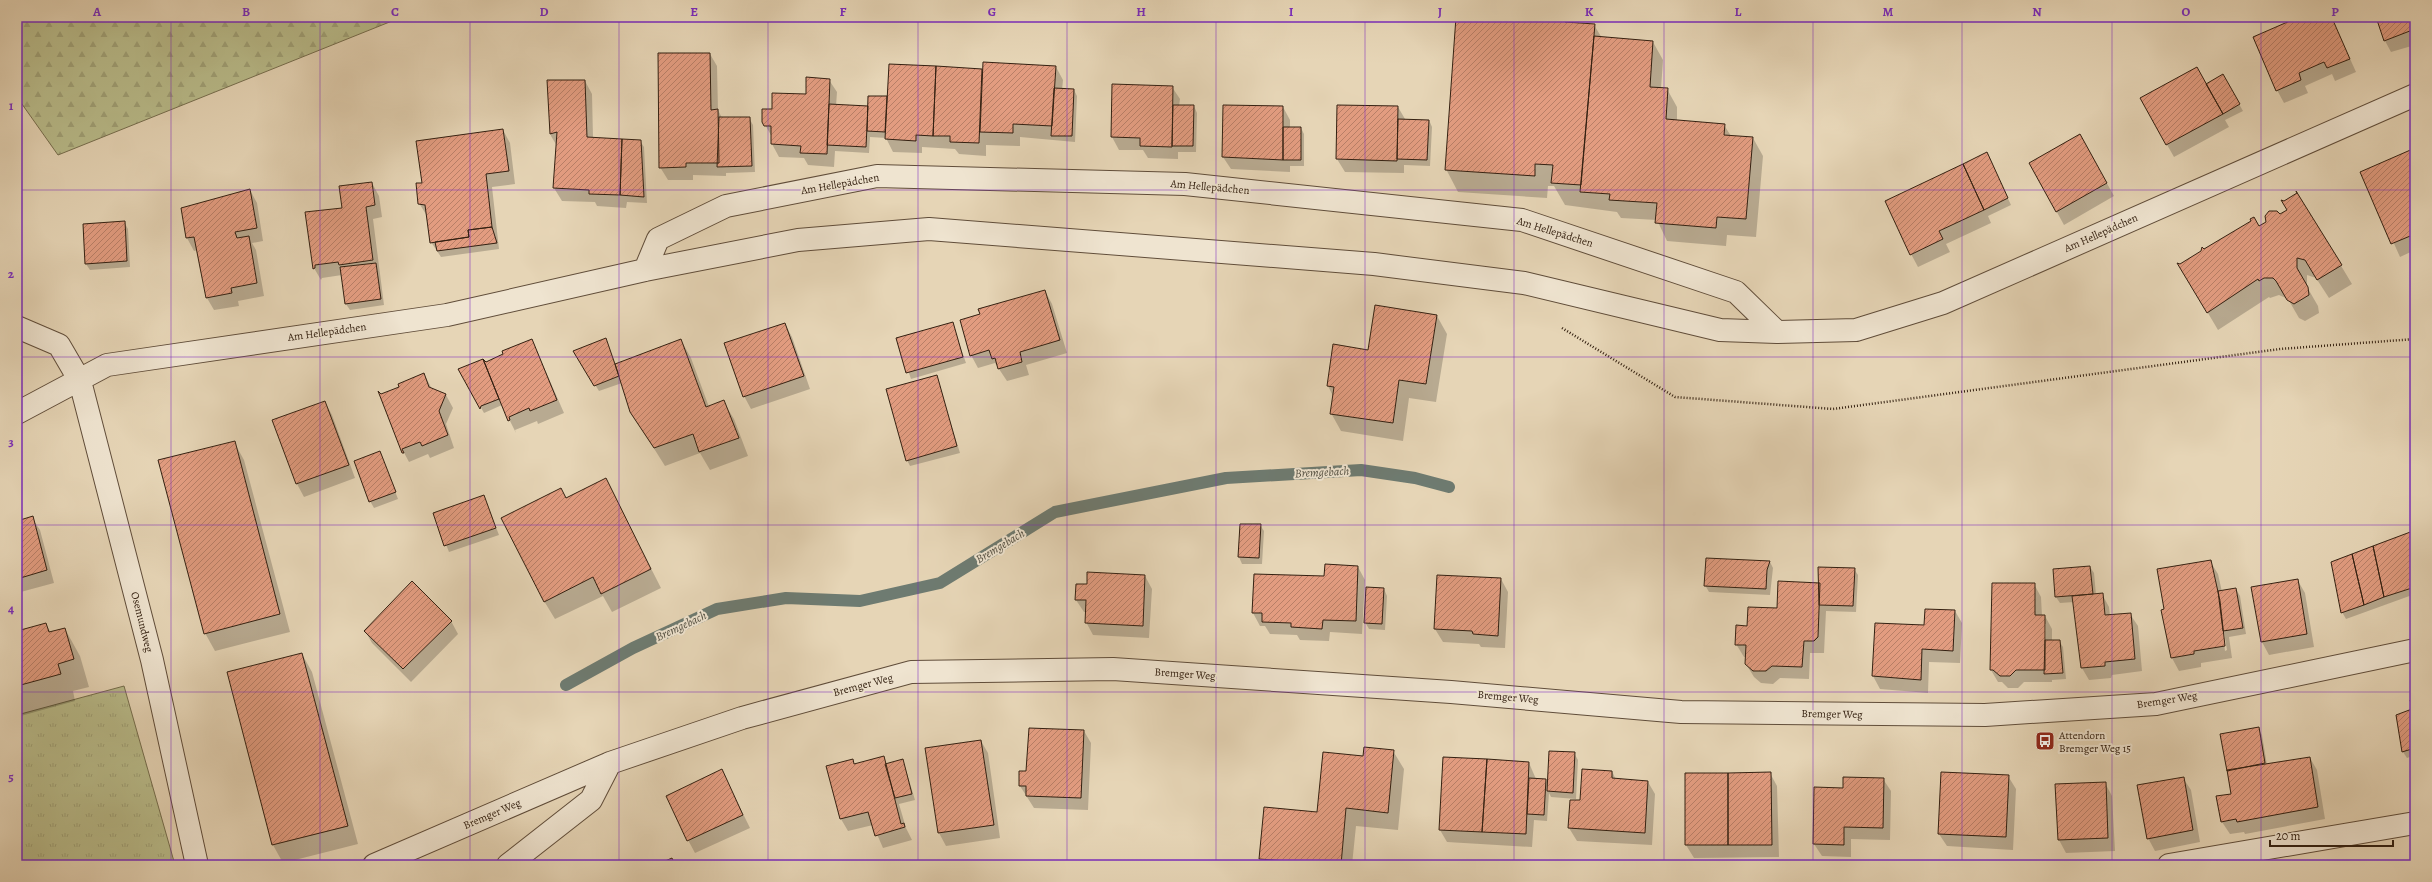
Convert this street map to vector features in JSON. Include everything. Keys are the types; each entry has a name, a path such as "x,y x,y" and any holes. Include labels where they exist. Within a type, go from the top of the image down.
{"street":[{"name":"Am Hellepädchen","path":"17,413 107,366 447,315 645,270 798,240 929,229 1390,266 1524,283 1720,330 1777,332 1856,330 1943,304 2415,95"},
{"name":"Am Hellepädchen","path":"645,270 658,239 726,206 877,176 1185,184 1522,220 1736,292 1777,332"},
{"name":"Osemundweg","path":"17,327 59,345 80,381 152,660 197,865"},
{"name":"Bremger Weg","path":"374,865 610,763 742,718 911,672 1113,669 1451,692 1681,712 1985,715 2156,704 2415,650"},
{"path":"508,865 591,800 610,763"},
{"path":"2169,865 2415,823"}],"path":[{"path":"1555,324 1675,396 1833,409 2280,349 2415,339"}],"green space":[{"path":"17,17 402,17 58,155 17,97"},
{"path":"124,686 175,865 17,865 17,715"}],"building":[{"path":"1456,17 1565,17 1565,22 1595,24 1581,185 1551,183 1553,165 1535,164 1535,176 1445,170"},
{"path":"2299,17 2327,17 2329,20 2332,18 2350,59 2327,68 2324,62 2299,73 2301,80 2276,91 2253,37"},
{"path":"2376,17 2415,17 2415,29 2384,41"},
{"path":"1594,36 1653,41 1650,87 1668,88 1666,119 1725,124 1724,135 1753,137 1746,219 1717,217 1716,228 1655,223 1657,203 1609,200 1610,194 1580,192"},
{"path":"658,53 710,53 711,110 718,109 719,163 686,163 686,167 659,168"},
{"path":"983,62 1056,66 1052,126 1013,124 1013,133 980,132"},
{"path":"889,64 936,66 933,136 916,135 916,141 885,139"},
{"path":"936,66 982,69 979,143 950,142 950,136 933,136"},
{"path":"2197,67 2223,114 2166,145 2140,98"},
{"path":"2223,74 2240,104 2223,114 2206,84"},
{"path":"806,77 830,79 827,154 800,153 801,146 771,144 771,126 764,126 762,122 762,109 772,109 772,93 806,94"},
{"path":"547,80 585,80 587,137 622,139 620,195 589,194 589,190 553,188 557,132 550,134"},
{"path":"1112,84 1173,86 1172,147 1140,146 1140,138 1111,137"},
{"path":"1054,88 1074,89 1072,136 1051,136"},
{"path":"868,96 887,96 885,132 867,131"},
{"path":"829,104 868,106 866,147 827,145"},
{"path":"1173,105 1194,105 1193,146 1172,146"},
{"path":"1223,105 1283,106 1283,160 1222,157"},
{"path":"1337,105 1398,106 1397,161 1336,159"},
{"path":"719,117 750,117 752,166 717,167"},
{"path":"1398,119 1429,120 1427,160 1397,159"},
{"path":"1283,127 1301,127 1301,160 1283,160"},
{"path":"503,129 509,171 486,174 492,227 468,230 469,237 430,243 425,205 418,204 416,183 422,183 416,141"},
{"path":"2080,134 2107,183 2056,212 2029,163"},
{"path":"622,139 641,140 644,197 620,195"},
{"path":"2415,148 2415,234 2391,244 2360,172"},
{"path":"1987,152 2008,198 1984,210 1963,164"},
{"path":"1963,164 1984,210 1939,231 1943,239 1910,255 1885,201"},
{"path":"372,182 375,205 366,207 373,260 339,265 338,262 315,265 315,268 313,269 305,212 342,208 339,186"},
{"path":"250,189 257,228 235,232 237,238 249,236 257,283 231,288 232,293 206,298 194,237 186,238 181,208"},
{"path":"2296,191 2342,265 2317,280 2305,260 2297,258 2297,268 2308,287 2309,295 2294,304 2287,300 2273,278 2264,278 2259,281 2258,279 2207,313 2177,263 2180,264 2201,251 2202,247 2204,249 2251,221 2250,219 2254,217 2259,226 2266,222 2265,216 2269,211 2277,211 2280,214 2287,210 2281,200 2284,201 2297,193"},
{"path":"125,221 127,261 85,264 83,224"},
{"path":"492,227 497,243 437,251 435,242 469,237 468,230"},
{"path":"376,263 381,299 345,304 340,267"},
{"path":"1045,290 1060,340 1020,352 1022,362 998,369 995,358 992,359 989,350 970,356 960,320 980,314 978,309"},
{"path":"1375,305 1437,315 1426,384 1399,380 1393,423 1330,414 1334,387 1327,386 1333,344 1368,350"},
{"path":"953,322 963,357 906,373 896,338"},
{"path":"785,323 804,376 743,397 724,343"},
{"path":"606,338 619,376 594,386 573,351"},
{"path":"532,339 557,400 530,411 529,408 509,417 510,420 508,421 483,359 486,362 503,354 502,351"},
{"path":"681,339 706,407 724,400 739,438 699,452 693,434 654,448 630,412 615,364"},
{"path":"483,359 499,399 481,406 480,409 458,369"},
{"path":"424,373 429,387 446,394 439,411 448,435 422,446 420,442 402,449 404,453 402,453 378,391 381,394 399,387 398,384"},
{"path":"937,375 957,446 906,461 886,389"},
{"path":"325,401 349,465 296,484 272,420"},
{"path":"235,441 280,614 204,634 158,460"},
{"path":"380,451 396,492 369,502 354,461"},
{"path":"606,478 651,569 601,594 593,577 544,602 501,518 561,488 566,498"},
{"path":"484,495 496,528 444,546 433,513"},
{"path":"33,516 47,570 17,579 17,521"},
{"path":"1240,524 1261,524 1259,558 1238,557"},
{"path":"2413,531 2415,537 2415,587 2384,597 2373,546"},
{"path":"2373,546 2384,597 2364,605 2352,554"},
{"path":"2352,554 2364,605 2341,613 2331,562"},
{"path":"1706,558 1770,561 1767,570 1766,589 1704,586"},
{"path":"2211,560 2220,601 2225,646 2194,651 2194,654 2171,658 2161,610 2164,609 2157,569"},
{"path":"1325,564 1358,566 1356,621 1323,620 1322,629 1291,627 1291,623 1262,622 1262,613 1252,613 1254,574 1324,576"},
{"path":"2090,566 2093,594 2055,597 2053,569"},
{"path":"1818,567 1855,568 1853,606 1819,605"},
{"path":"1087,572 1145,575 1143,626 1085,623 1086,600 1075,600 1076,584 1087,584"},
{"path":"1437,575 1501,578 1498,636 1473,634 1472,631 1434,629"},
{"path":"2298,579 2307,634 2261,642 2251,587"},
{"path":"412,581 452,621 403,669 364,631"},
{"path":"1778,581 1820,583 1818,637 1814,641 1804,641 1802,667 1772,666 1766,671 1753,671 1745,664 1746,645 1735,645 1736,625 1747,626 1748,607 1777,608"},
{"path":"1992,583 2035,583 2035,615 2045,615 2045,670 2016,670 2010,676 2000,676 1993,670 1990,670"},
{"path":"1366,587 1384,588 1382,624 1364,623"},
{"path":"2236,588 2243,628 2223,631 2218,591"},
{"path":"2103,593 2105,615 2131,613 2135,659 2105,662 2105,666 2081,668 2072,596"},
{"path":"1925,609 1955,610 1953,651 1922,649 1921,680 1872,676 1875,623 1924,625"},
{"path":"46,623 49,632 65,628 74,659 58,664 61,674 17,686 17,631"},
{"path":"2045,640 2060,640 2063,673 2044,674"},
{"path":"302,653 348,826 272,845 227,672"},
{"path":"2415,699 2415,717 2410,700"},
{"path":"2412,709 2415,717 2415,748 2402,752 2396,715"},
{"path":"2259,727 2265,763 2227,771 2220,734"},
{"path":"1029,728 1084,730 1081,798 1026,796 1026,786 1019,786 1019,771 1026,771"},
{"path":"981,740 994,825 938,833 925,748"},
{"path":"1364,747 1394,750 1388,813 1346,808 1341,865 1259,859 1264,807 1317,812 1323,752 1363,756"},
{"path":"1549,751 1575,752 1573,793 1547,791"},
{"path":"884,756 901,824 904,823 905,827 875,836 868,812 840,819 826,766 853,759 854,764"},
{"path":"1443,757 1487,759 1482,832 1439,830"},
{"path":"2310,757 2318,807 2237,822 2236,819 2221,822 2216,796 2231,794 2227,770"},
{"path":"903,759 912,794 895,798 885,764"},
{"path":"1487,759 1529,762 1526,834 1482,832"},
{"path":"722,769 743,815 687,841 666,796"},
{"path":"1582,769 1612,771 1612,778 1648,781 1645,833 1568,828 1570,800 1580,800"},
{"path":"1771,772 1772,845 1728,845 1728,773"},
{"path":"1941,772 2009,775 2006,837 1938,834"},
{"path":"1685,773 1728,773 1728,845 1685,845"},
{"path":"1843,777 1884,778 1883,828 1844,827 1844,845 1813,844 1814,787 1843,788"},
{"path":"2184,777 2193,830 2147,839 2137,785"},
{"path":"1529,778 1546,779 1544,815 1527,814"},
{"path":"2106,782 2108,838 2058,840 2055,784"},
{"path":"672,858 675,865 656,865"}],"waterway":[{"name":"Bremgebach","path":"566,685 633,648 717,609 786,598 860,601 940,583 1055,512 1226,478 1361,470 1415,478 1449,487"}],"place":[{"name":"Attendorn Bremger Weg 15","path":"2045,741"}]}
